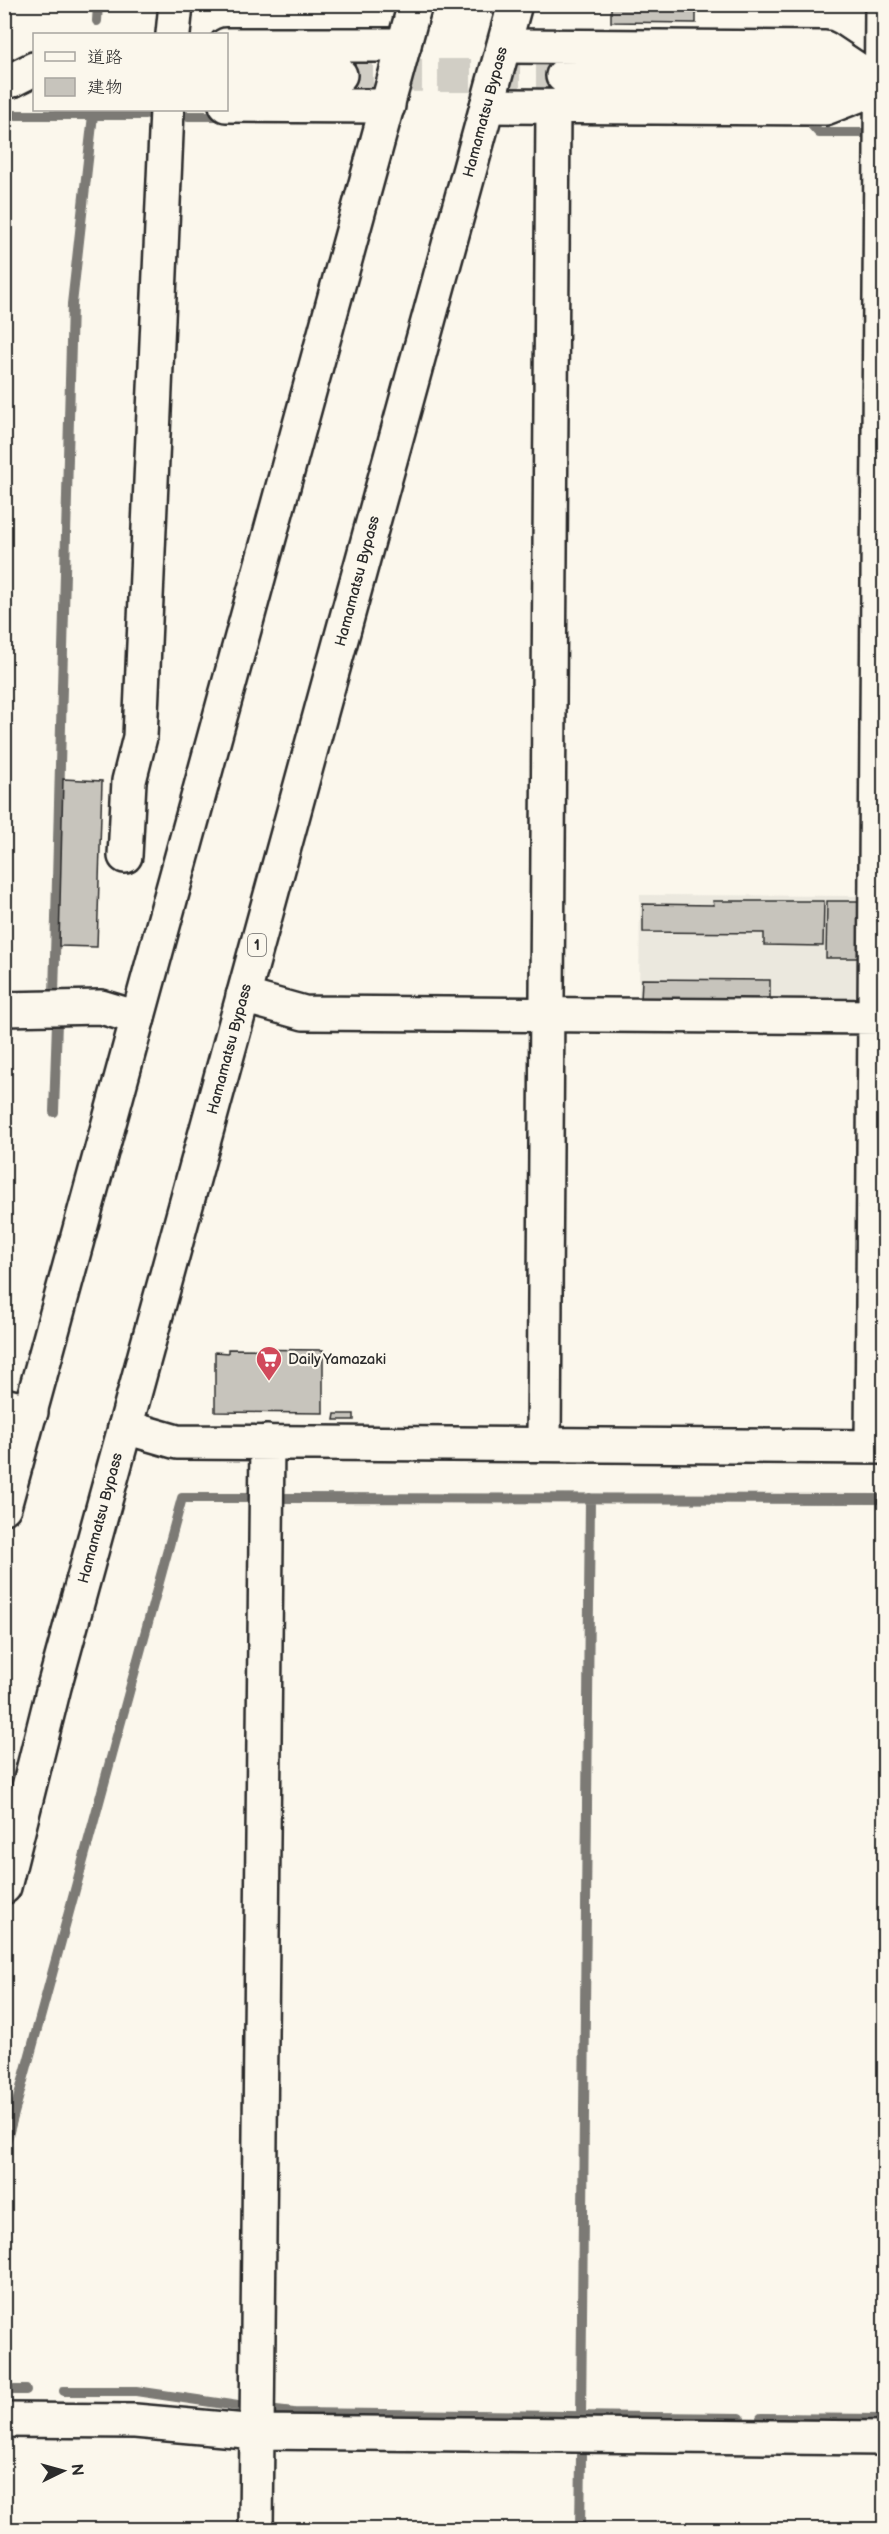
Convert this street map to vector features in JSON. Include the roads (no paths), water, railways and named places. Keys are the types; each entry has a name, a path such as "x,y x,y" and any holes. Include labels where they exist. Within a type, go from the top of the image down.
{"main road":[{"path":"172,33 176,4"},
{"path":"4,1507 17,1408 138,1018 415,4"},
{"name":"Hamamatsu Bypass","path":"4,1887 54,1687 515,4"},
{"path":"125,1427 177,1442 878,1447 882,4"},
{"path":"228,45 404,45"},
{"path":"504,46 825,48 883,86"},
{"path":"228,75 340,75"},
{"path":"563,76 825,78 883,86"},
{"path":"487,106 825,108 883,86"},
{"path":"228,105 388,106"},
{"path":"544,1444 554,107"},
{"path":"125,856 129,781 140,737 167,111"},
{"path":"243,996 304,1013 880,1017"},
{"path":"4,1009 101,1008 138,1018"},
{"path":"256,2529 267,1442"},
{"path":"4,1792 54,1687"},
{"path":"4,2420 135,2421 257,2432 885,2438"}],"waterway":[{"path":"97,21 98,4"},
{"path":"4,110 10,115 145,115"},
{"path":"54,995 72,304 93,115"},
{"path":"188,116 227,116"},
{"path":"800,122 809,122 819,133 865,133"},
{"path":"54,1112 57,1022"},
{"path":"4,2150 182,1498 250,1498"},
{"path":"283,1498 884,1499"},
{"path":"581,2419 590,1498"},
{"path":"4,2390 26,2390"},
{"path":"64,2391 136,2391 238,2406"},
{"path":"276,2411 740,2418"},
{"path":"761,2418 884,2419"},
{"path":"580,2530 581,2455"}],"tunnel":[{"path":"340,75 563,76"}],"place":[{"name":"Daily Yamazaki","path":"269,1382"}]}
